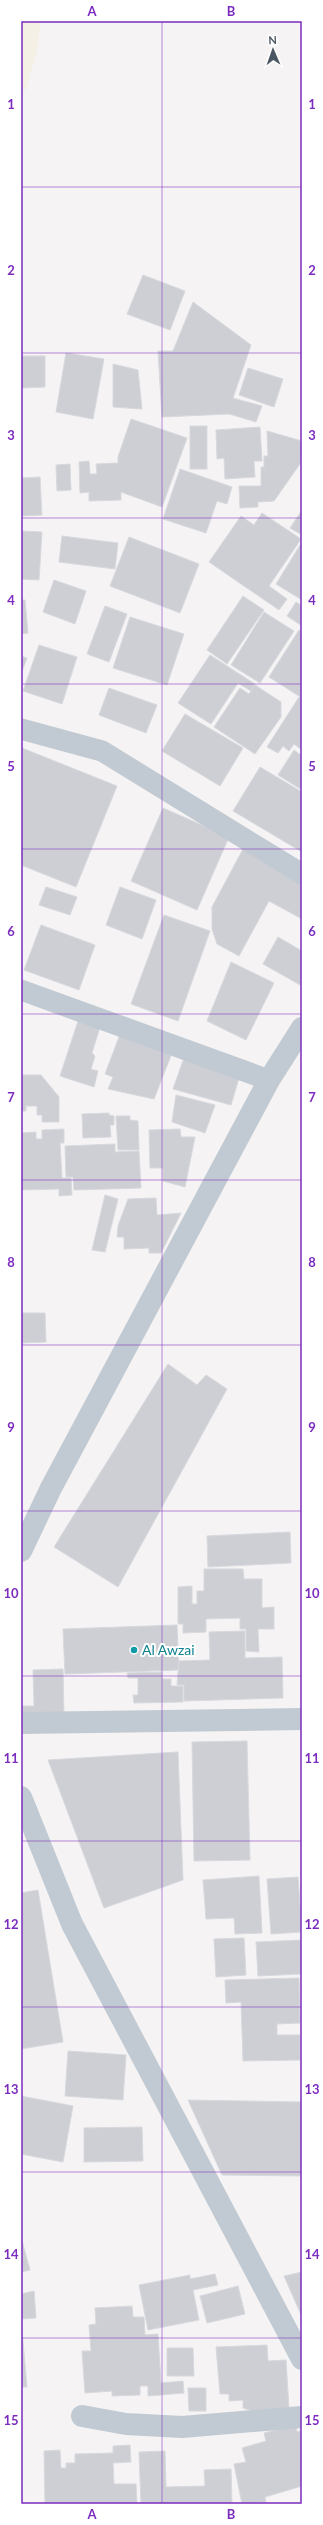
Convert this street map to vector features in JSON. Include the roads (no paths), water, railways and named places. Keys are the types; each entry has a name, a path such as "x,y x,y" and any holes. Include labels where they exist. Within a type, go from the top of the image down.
{"street":[{"path":"21,1551 51,1488 269,1080 302,1028"},
{"path":"21,1722 302,1719"},
{"path":"21,1797 72,1924 302,2359"},
{"path":"82,2416 126,2424 182,2427 302,2417"}],"lane":[{"path":"21,729 102,751 302,874"},
{"path":"21,990 269,1080"}],"place":[{"name":"Al Awzai","path":"134,1650"}]}
